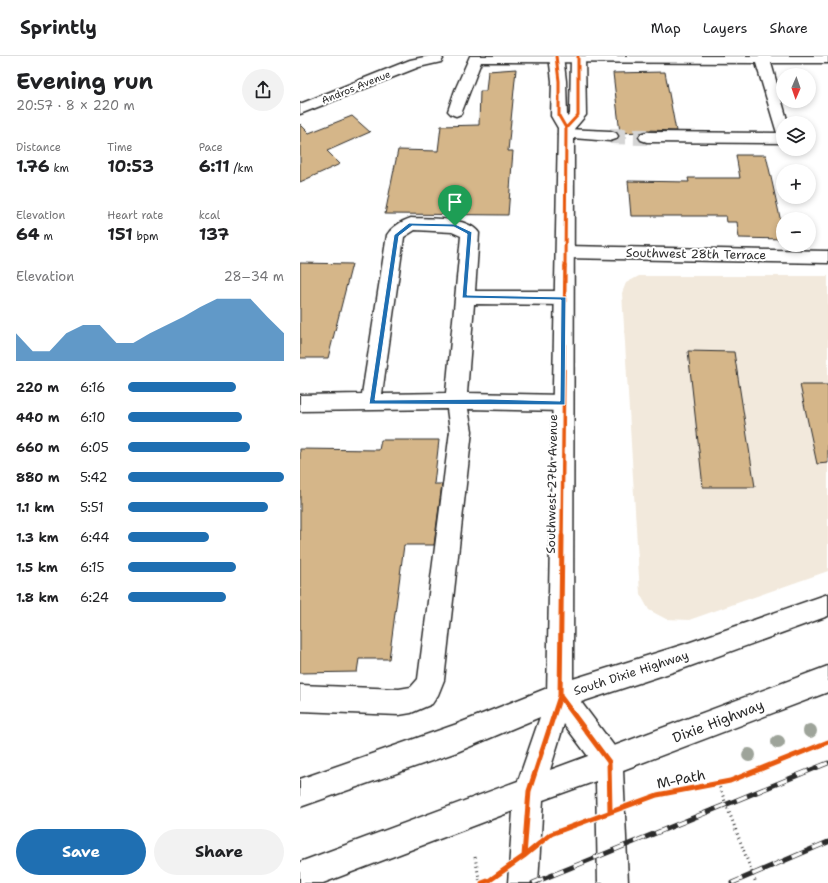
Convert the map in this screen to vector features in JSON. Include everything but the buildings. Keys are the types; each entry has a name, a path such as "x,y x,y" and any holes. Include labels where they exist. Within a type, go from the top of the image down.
{"main road":[{"path":"389,56 402,68"},
{"name":"Southwest 27th Avenue","path":"523,883 530,791 560,696 566,131 559,116 559,81 556,57"},
{"path":"566,131 578,115 578,57"},
{"path":"456,111 462,90 476,58 578,57 828,59"},
{"path":"762,58 779,116"},
{"name":"Andros Avenue","path":"300,109 415,63 436,59"},
{"path":"566,131 610,136"},
{"path":"647,137 776,138"},
{"path":"300,698 399,702 414,700 427,692 431,680 461,431 456,401 470,233 455,226 411,224 396,235 371,402"},
{"name":"Southwest 28th Terrace","path":"564,252 828,257"},
{"path":"464,297 564,298"},
{"path":"300,403 456,401 563,403"},
{"name":"South Dixie Highway","path":"300,793 457,738 560,696 685,656 828,605"},
{"name":"Dixie Highway","path":"609,762 828,679"},
{"path":"560,696 609,762 613,883"},
{"path":"300,877 609,762"}],"path":[{"path":"718,784 756,883"},
{"path":"475,857 483,882"}],"shaded area":[{"path":"639,276 828,276 828,571 689,620 666,619 649,610 640,594 622,293 626,283"}],"tunnel":[{"path":"610,136 647,137"}],"railway":[{"path":"533,883 828,763"},
{"path":"732,883 828,842"}],"cycle path":[{"path":"524,856 529,791 560,696 566,128 559,116 559,81 556,56"},
{"path":"566,128 578,115 578,56"},
{"path":"560,696 609,762 610,811"},
{"name":"M-Path","path":"482,883 490,880 524,856 551,834 657,795 730,781 828,742"}],"route":[{"path":"411,224 455,226 470,233 464,297 564,298 563,403 490,401 371,402 396,235 411,224"}]}
